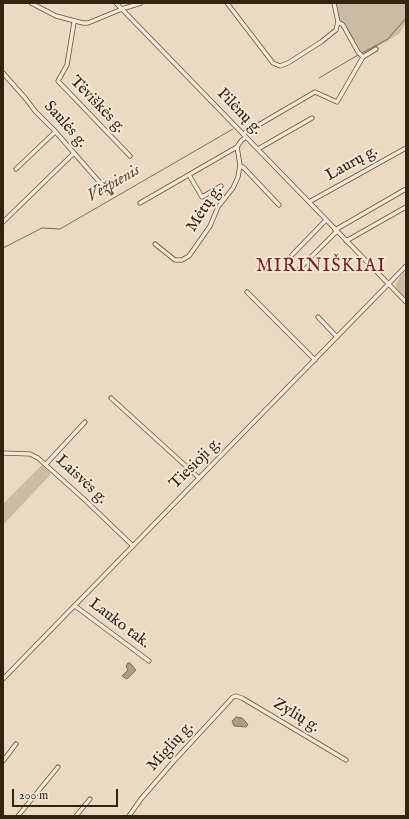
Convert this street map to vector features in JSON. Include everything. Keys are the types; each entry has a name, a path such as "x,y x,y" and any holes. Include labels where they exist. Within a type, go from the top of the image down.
{"street":[{"path":"31,3 56,16 74,22 88,23 141,3"},
{"name":"Pilėnų g.","path":"116,3 406,302"},
{"path":"226,3 273,63 277,66 288,63 328,38 336,30 338,22 334,3"},
{"name":"Tėviškės g.","path":"74,22 67,65 58,81 130,156"},
{"path":"338,22 343,25 358,52 363,57"},
{"path":"140,203 237,147 244,135 315,92 337,102 340,100 363,57 376,49"},
{"name":"Saulės g.","path":"3,73 109,193"},
{"path":"258,149 312,118"},
{"path":"16,168 55,132"},
{"name":"Mėtų g.","path":"155,244 168,256 175,260 182,260 189,256 210,226 218,207 233,188 238,177 240,166 237,147"},
{"name":"Laurų g.","path":"309,202 406,148"},
{"path":"3,222 74,153"},
{"path":"240,166 244,168 279,205"},
{"path":"189,175 202,197 221,186"},
{"path":"299,269 336,230 406,189"},
{"path":"346,241 406,207"},
{"path":"292,254 326,220"},
{"name":"Tiesioji g.","path":"3,679 406,266"},
{"path":"247,292 315,360"},
{"path":"318,317 337,337"},
{"path":"111,398 200,478"},
{"path":"46,464 85,422"},
{"name":"Laisvės g.","path":"3,453 30,454 38,458 133,546"},
{"name":"Lauko tak.","path":"75,606 149,661"},
{"name":"Zylių g.","path":"233,697 236,696 242,698 346,760"},
{"name":"Miglių g.","path":"130,816 142,799 173,762 233,697"},
{"path":"3,761 16,744"},
{"path":"18,816 58,766"},
{"path":"76,816 90,799"}],"shaded area":[{"path":"336,3 406,3 406,22 399,34 363,55 345,25 340,20"},
{"path":"406,271 404,279 406,281 406,298 396,288 396,284"},
{"path":"42,465 51,474 3,525 3,504"},
{"path":"130,663 136,670 127,679 122,676 128,670 126,666"},
{"path":"236,717 242,718 248,725 246,727 234,726 232,721"}],"waterway":[{"name":"Vėžpienis","path":"362,53 388,39 406,18"},
{"name":"Vėžpienis","path":"319,78 358,55"},
{"name":"Vėžpienis","path":"3,248 42,228 60,229 233,129"}],"district":[{"name":"MIRINIŠKIAI","path":"321,267"}]}
